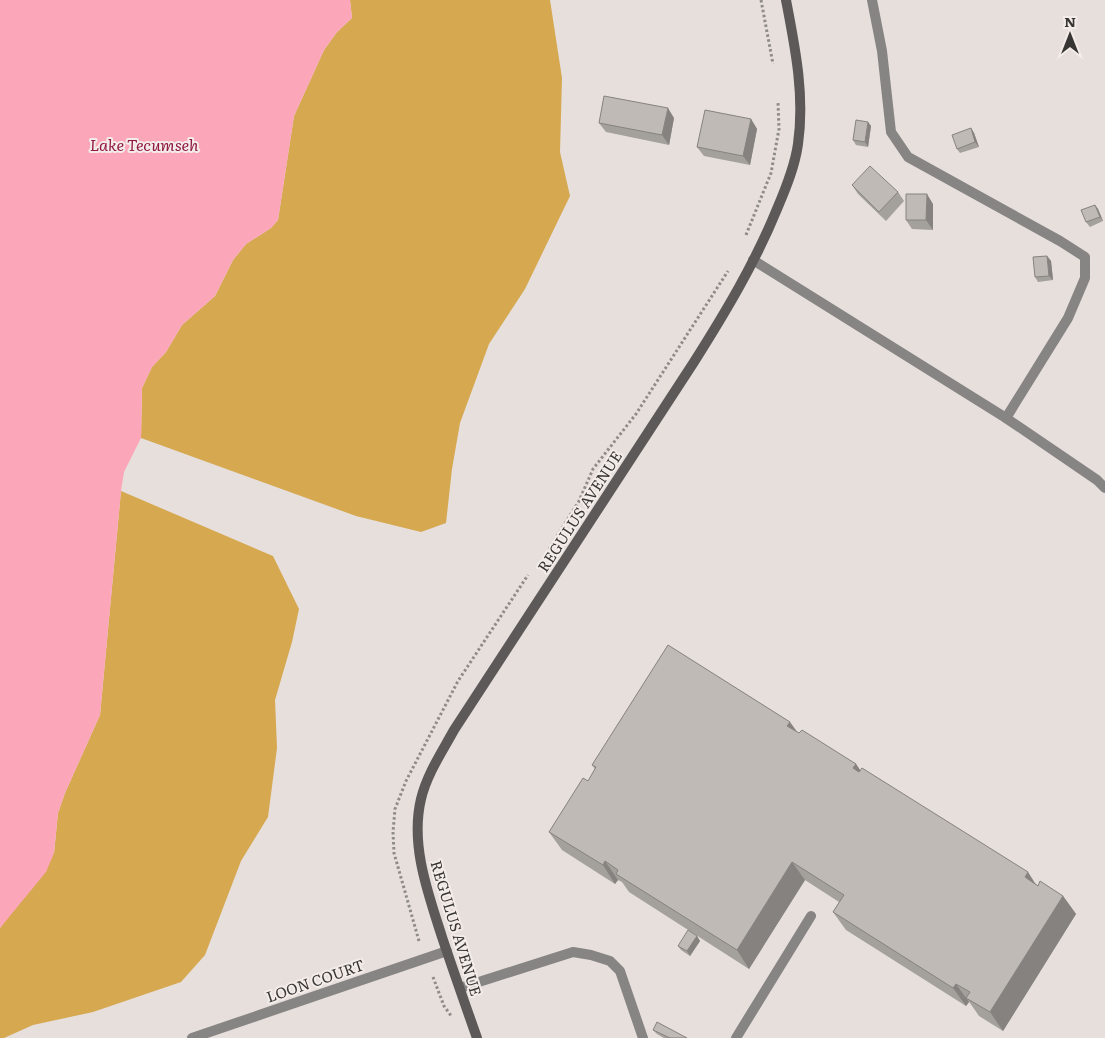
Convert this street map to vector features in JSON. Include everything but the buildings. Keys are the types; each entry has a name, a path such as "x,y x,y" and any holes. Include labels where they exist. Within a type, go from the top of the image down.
{"street":[{"name":"REGULUS AVENUE","path":"477,1038 428,894 418,843 421,798 430,776 454,730 694,362 725,313 754,260 792,171 798,145 801,97 798,67 786,0"},
{"path":"872,0 882,51 890,132 908,157 1060,241 1085,257 1085,278 1068,318 1006,418"},
{"path":"754,260 1006,418 1097,480 1105,488"},
{"path":"736,1038 811,916"},
{"name":"LOON COURT","path":"192,1038 447,951"},
{"path":"460,988 573,952 591,955 610,961 620,971 643,1038"}],"path":[{"path":"761,0 773,64"},
{"path":"746,235 771,173 779,129 778,103"},
{"path":"549,549 579,501 593,469 636,414 730,268"},
{"path":"433,977 444,1006 454,1019"}],"shaded area":[{"path":"350,0 550,0 562,78 560,152 570,196 525,289 489,344 460,423 452,469 446,523 421,532 356,516 141,438 142,388 152,367 166,352 182,325 215,296 233,260 246,244 271,228 278,220 294,116 324,50 337,32 352,18"},
{"path":"121,491 273,556 299,609 292,642 275,700 277,748 268,817 241,861 205,955 181,982 93,1012 33,1025 0,1038 0,928 54,853 58,813 100,715"}],"water":[{"name":"Lake Tecumseh","path":"0,0 350,0 352,18 337,32 324,50 294,116 278,220 271,228 246,244 233,260 215,296 182,325 166,352 152,367 142,388 141,438 124,472 121,491 100,715 58,813 54,853 46,872 0,928"}]}
